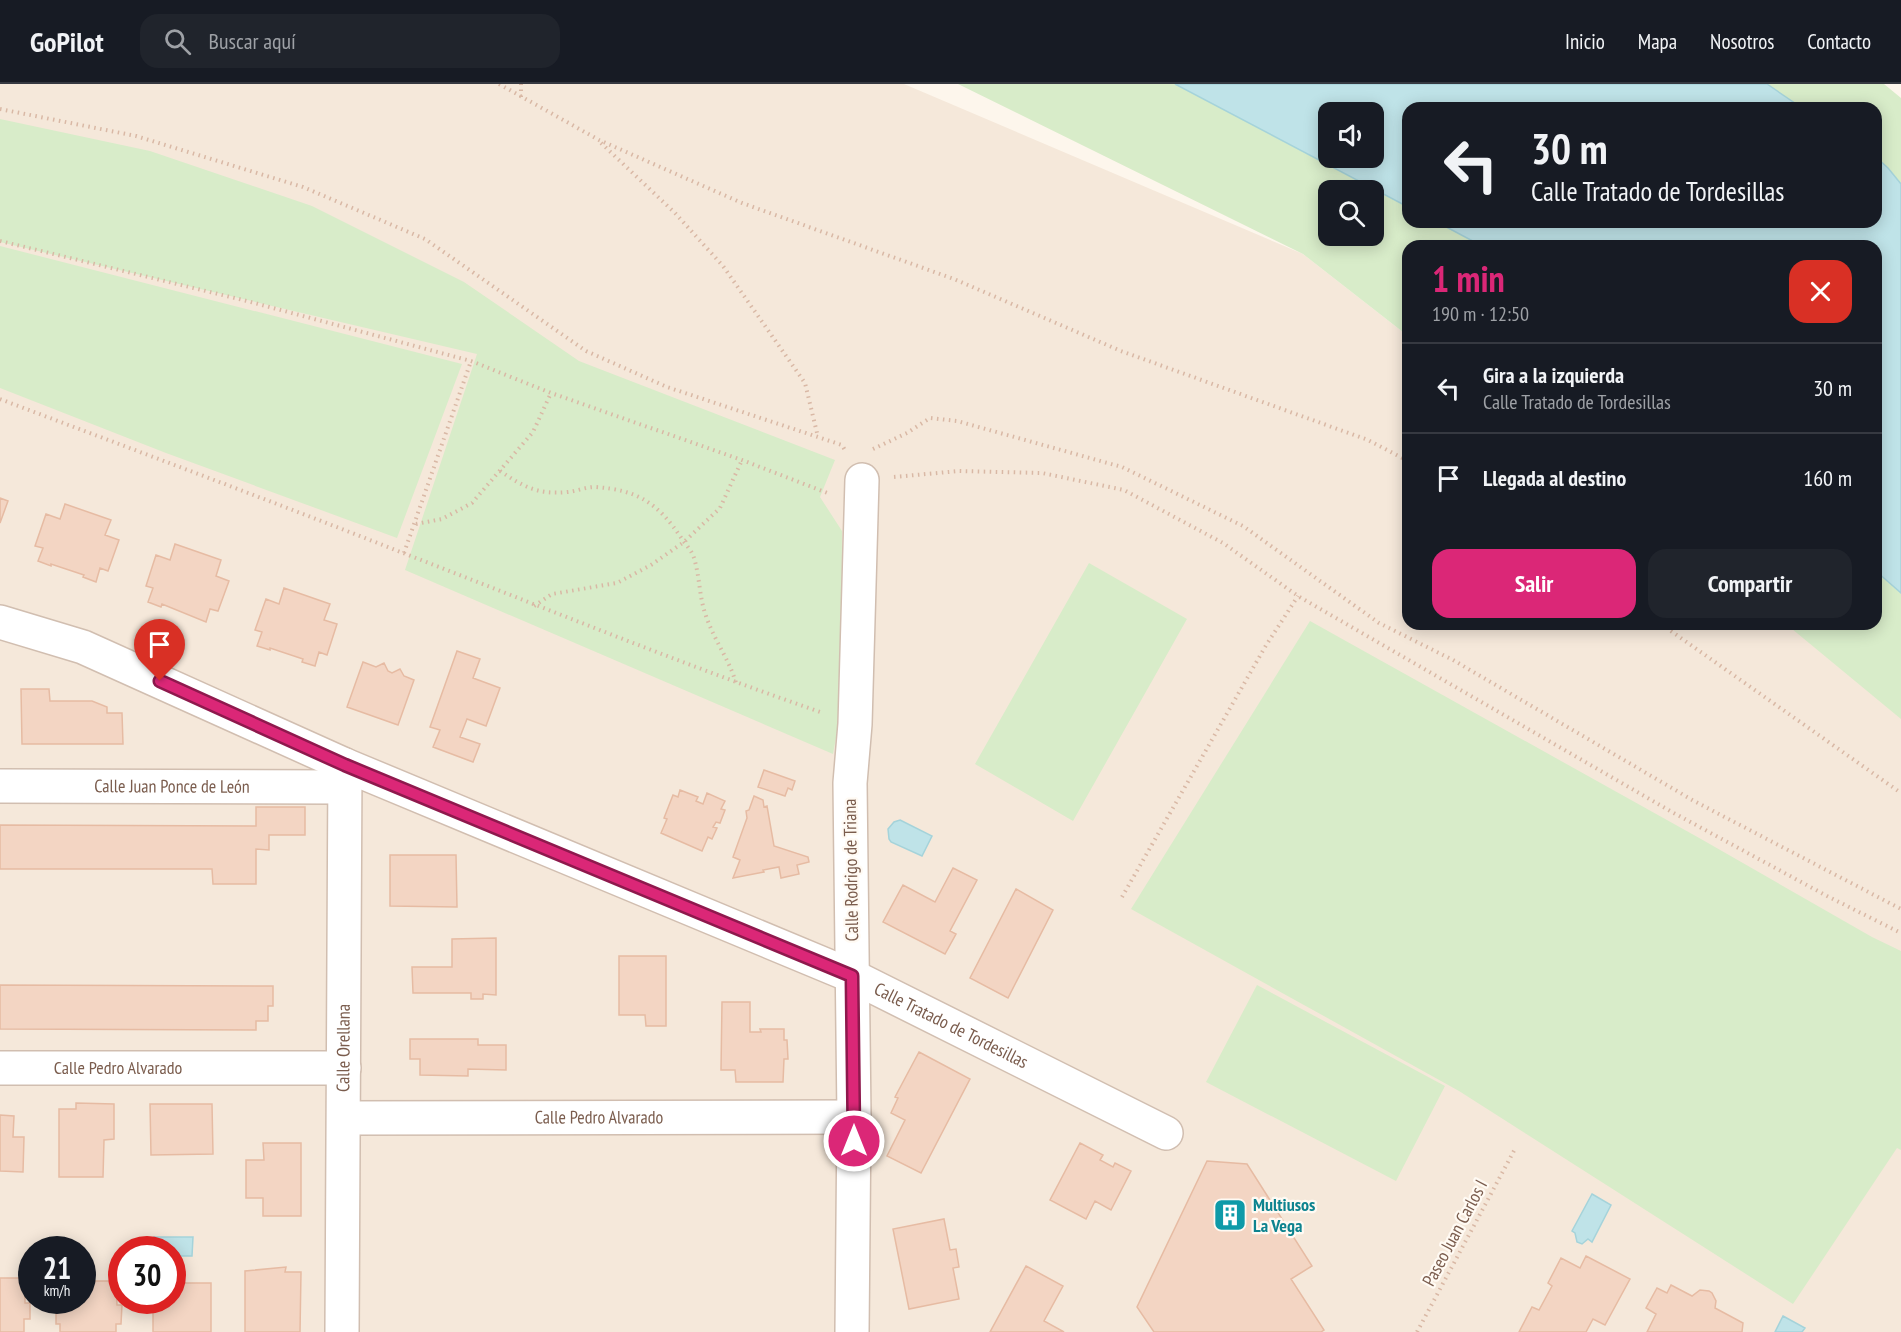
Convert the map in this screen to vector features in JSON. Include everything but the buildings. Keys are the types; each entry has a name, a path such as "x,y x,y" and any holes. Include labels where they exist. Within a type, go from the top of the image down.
{"street":[{"name":"Calle Rodrigo de Triana","path":"852,1332 854,1117 850,783 855,724 865,465"},
{"name":"Calle Tratado de Tordesillas","path":"0,622 83,647 345,776 852,976 1166,1133"},
{"name":"Calle Juan Ponce de León","path":"0,786 345,776"},
{"name":"Calle Orellana","path":"342,1332 345,776"},
{"name":"Calle Pedro Alvarado","path":"0,1068 344,1068"},
{"name":"Calle Pedro Alvarado","path":"344,1118 854,1117"}],"path":[{"path":"499,84 599,140 742,203 954,279 1121,351 1368,440 1402,458"},
{"path":"521,84 521,97"},
{"path":"0,109 136,136 303,187 425,239 586,351 667,387 842,445"},
{"path":"599,140 675,213 723,266 806,383 819,437"},
{"path":"0,241 247,301 471,361 551,393 742,460 832,495"},
{"path":"404,553 471,361"},
{"path":"415,524 442,519 472,503 533,432 551,393"},
{"path":"0,399 404,553 534,606 737,683 855,724"},
{"path":"865,465 930,418 957,420 1122,467 1243,525 1378,623 1453,660 1694,801 1901,909"},
{"path":"534,606 552,594 617,583 651,565 684,542 720,508 742,460"},
{"path":"865,465 1042,473 1124,490 1223,543 1298,596 1683,817 1827,896 1901,933"},
{"path":"500,471 522,486 543,493 569,492 592,487 622,490 647,501 668,518 694,555 701,603 712,636 731,666 737,683"},
{"path":"1122,897 1265,647 1298,596"},
{"path":"1670,630 1901,793"},
{"name":"Paseo Juan Carlos I","path":"1417,1332 1516,1147"}],"shaded area":[{"path":"0,84 904,84 1303,254 1402,331 1402,630 1805,630 1901,700 1901,1332 0,1332"}],"green space":[{"path":"958,84 1175,84 1318,159 1318,168 1334,168 1357,180 1318,180 1318,246 1384,246 1384,194 1402,204 1402,228 1448,228 1471,240 1402,240 1402,331 1303,254"},
{"path":"1767,84 1884,84 1901,98 1901,184 1882,163 1882,102 1793,102"},
{"path":"0,119 150,151 312,206 464,282 579,361 835,460 820,497 842,531 841,710 833,754 405,570 477,354 0,242"},
{"path":"0,246 462,364 397,538 166,453 0,388"},
{"path":"1089,563 1187,619 1073,821 975,764"},
{"path":"1882,576 1901,593 1901,719 1793,630 1882,630"},
{"path":"1310,621 1872,937 1901,951 1901,1150 1897,1148 1793,1304 1459,1091 1131,909"},
{"path":"1257,985 1445,1086 1396,1181 1206,1082"}],"water":[{"path":"1175,84 1767,84 1793,102 1402,102 1402,204 1384,194 1384,180 1357,180 1334,168 1384,168 1384,102 1318,102 1318,159"},
{"path":"1882,163 1901,184 1901,593 1882,576 1882,240 1471,240 1448,228 1882,228"},
{"path":"900,820 932,836 922,856 889,839 888,829 894,822"},
{"path":"1592,1194 1611,1205 1592,1242 1588,1239 1582,1244 1577,1242 1575,1233 1572,1231"},
{"path":"186,1237 193,1237 192,1256 186,1256"},
{"path":"1783,1316 1805,1328 1802,1332 1775,1332"}],"place":[{"name":"Multiusos La Vega","path":"1230,1215"}],"route":[{"path":"160,681 345,765 852,976 854,1141"}]}
